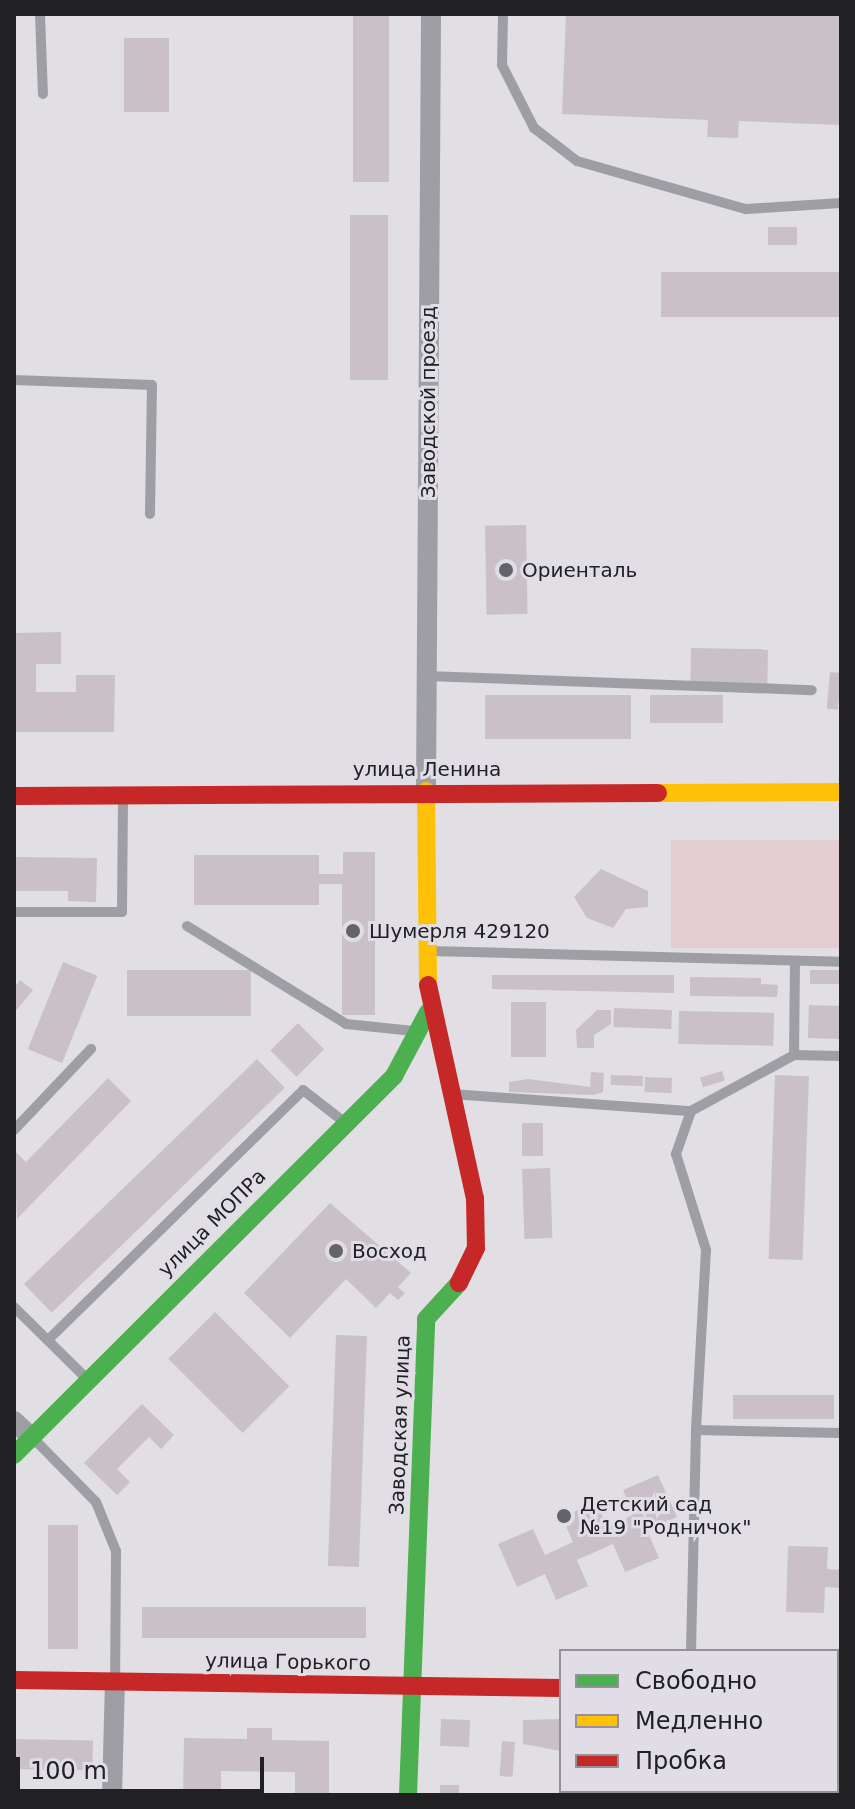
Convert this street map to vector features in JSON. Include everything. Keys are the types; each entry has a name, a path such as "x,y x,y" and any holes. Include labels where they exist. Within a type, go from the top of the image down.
{"street":[{"name":"Заводской проезд","path":"426,791 431,14"},
{"name":"улица Ленина","path":"14,796 426,791 841,792"},
{"name":"Заводская улица","path":"408,1795 426,1319 463,1279 476,1248 475,1198 452,1094 428,1012 426,791"},
{"name":"улица МОПРа","path":"14,1455 343,1121 394,1076 428,1012"},
{"path":"14,1421 32,1438"},
{"name":"улица Горького","path":"14,1680 115,1681 265,1691 411,1685 559,1688"},
{"path":"112,1795 115,1681"}],"lane":[{"path":"40,14 43,94"},
{"path":"503,14 508,78 534,128 577,161 746,209 841,203"},
{"path":"14,380 152,385 150,514"},
{"path":"426,676 812,690"},
{"path":"14,912 122,912 123,796"},
{"path":"187,926 346,1024 416,1031"},
{"path":"428,951 841,962"},
{"path":"794,1055 795,961"},
{"path":"14,1130 91,1049"},
{"path":"452,1094 691,1111 794,1055 841,1056"},
{"path":"48,1340 303,1090 343,1121"},
{"path":"691,1111 676,1154 706,1250 696,1430 691,1649"},
{"path":"14,1307 88,1380"},
{"path":"696,1430 841,1433"},
{"path":"32,1438 96,1502 116,1551 115,1681"}],"shaded area":[{"path":"671,840 841,840 841,948 671,948"}],"building":[{"path":"353,14 389,14 389,182 353,182"},
{"path":"566,14 841,14 841,125 739,121 738,138 707,137 708,120 562,114"},
{"path":"124,38 169,38 169,112 124,112"},
{"path":"350,215 388,215 388,380 350,380"},
{"path":"768,227 797,227 797,245 768,245"},
{"path":"661,272 841,272 841,317 661,317"},
{"name":"Ориенталь","path":"526,525 528,614 487,615 485,526"},
{"path":"61,632 61,664 36,664 36,692 76,692 76,675 115,675 114,732 14,732 14,633"},
{"path":"691,648 768,649 767,684 690,683"},
{"path":"830,672 841,673 838,710 827,709"},
{"path":"485,695 631,695 631,739 485,739"},
{"path":"650,695 723,695 723,723 650,723"},
{"path":"343,852 375,852 375,1015 342,1015 342,884 319,884 319,905 194,905 194,855 319,855 319,874 343,874"},
{"path":"14,857 97,858 96,902 68,901 68,891 14,891"},
{"path":"601,869 648,891 648,907 626,909 613,928 587,918 574,897"},
{"path":"63,962 97,976 62,1063 28,1049"},
{"path":"127,970 251,970 251,1016 127,1016"},
{"path":"810,970 841,970 841,984 810,984"},
{"path":"492,975 674,975 674,993 492,989"},
{"path":"690,977 761,978 761,984 778,985 777,997 690,996"},
{"path":"20,980 33,990 14,1013 14,988"},
{"path":"511,1002 546,1002 546,1057 511,1057"},
{"path":"809,1005 841,1006 840,1039 808,1038"},
{"path":"614,1008 672,1010 671,1029 613,1027"},
{"path":"597,1010 611,1010 611,1024 594,1035 594,1048 577,1048 576,1030"},
{"path":"679,1011 774,1013 773,1046 678,1044"},
{"path":"298,1023 324,1049 297,1077 270,1051"},
{"path":"257,1059 285,1088 52,1313 24,1284"},
{"path":"722,1071 725,1081 703,1087 700,1078"},
{"path":"591,1072 604,1073 603,1092 594,1095 509,1092 509,1082 528,1079 590,1087"},
{"path":"611,1075 643,1076 643,1086 611,1085"},
{"path":"775,1075 809,1076 803,1260 769,1259"},
{"path":"645,1077 672,1078 671,1093 644,1092"},
{"path":"108,1078 131,1101 17,1219 14,1150 26,1162"},
{"path":"522,1123 543,1123 543,1156 522,1156"},
{"path":"550,1168 552,1238 524,1239 522,1169"},
{"name":"Восход","path":"330,1203 411,1273 398,1287 405,1293 398,1300 390,1293 376,1308 346,1279 290,1338 244,1293"},
{"path":"215,1312 289,1386 243,1433 168,1359"},
{"path":"336,1335 367,1336 359,1567 328,1566"},
{"path":"733,1395 834,1395 834,1419 733,1419"},
{"path":"142,1404 174,1435 161,1449 149,1437 117,1469 130,1482 117,1495 84,1463"},
{"path":"658,1475 677,1517 647,1530 659,1558 625,1572 613,1544 577,1560 588,1586 556,1600 545,1574 517,1587 498,1544 533,1529 545,1555 573,1542 562,1517 596,1502 607,1527 633,1515 623,1490"},
{"path":"48,1525 78,1525 78,1649 48,1649"},
{"path":"788,1546 828,1547 827,1569 841,1570 841,1588 825,1587 824,1613 786,1612"},
{"path":"142,1607 366,1607 366,1638 142,1638"},
{"path":"441,1719 470,1720 469,1747 440,1746"},
{"path":"559,1719 559,1751 523,1744 523,1720"},
{"path":"247,1728 272,1728 272,1740 329,1741 329,1795 295,1795 295,1772 221,1771 221,1795 183,1795 184,1738 247,1739"},
{"path":"14,1739 93,1740 92,1770 14,1769"},
{"path":"502,1741 515,1742 513,1777 500,1776"},
{"path":"440,1785 459,1785 459,1795 440,1795"}],"traffic: fast":[{"path":"14,1455 394,1076 428,1012"},
{"path":"408,1795 426,1319 459,1283"}],"traffic: slow":[{"path":"426,791 428,985"},
{"path":"658,793 841,792"}],"traffic: jam":[{"path":"14,796 658,793"},
{"path":"428,985 475,1198 476,1248 459,1283"},
{"path":"14,1680 559,1688"}],"place":[{"name":"Ориенталь","path":"506,570"},
{"name":"Шумерля 429120","path":"353,931"},
{"name":"Восход","path":"336,1251"},
{"name":"Детский сад №19 \"Родничок\"","path":"564,1516"}]}
